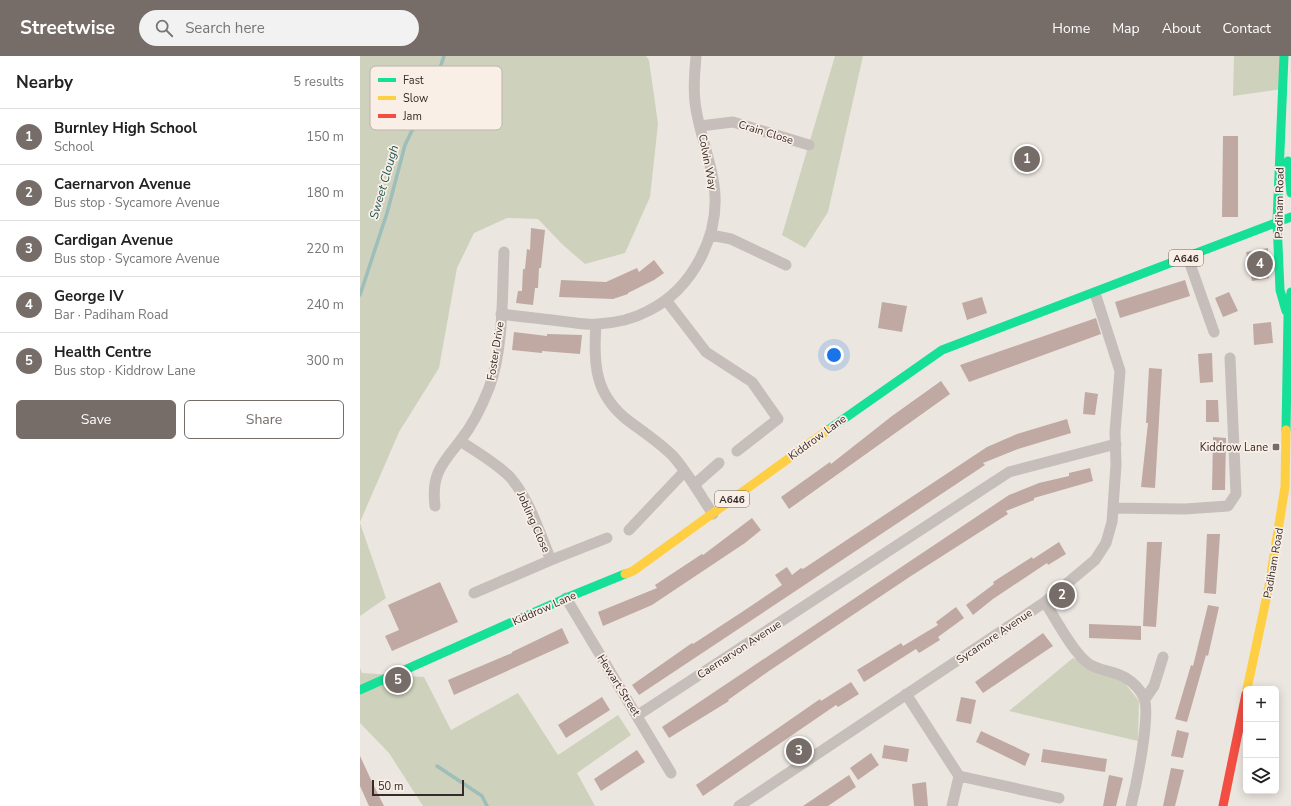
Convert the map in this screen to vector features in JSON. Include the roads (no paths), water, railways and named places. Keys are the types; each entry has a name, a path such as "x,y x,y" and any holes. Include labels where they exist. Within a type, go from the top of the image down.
{"main road":[{"name":"Padiham Road","path":"1284,56 1277,222 1280,290 1288,316"},
{"name":"Padiham Road","path":"1282,89 1291,193"},
{"name":"Kiddrow Lane","path":"360,690 566,598 633,571 834,425 942,350 1188,258 1291,217"},
{"name":"Padiham Road","path":"1248,686 1270,586 1284,488 1288,316 1291,292"},
{"path":"1223,806 1243,709"}],"street":[{"name":"Colvin Way","path":"501,314 596,325 626,320 648,312 680,288 696,265 711,235 715,204 714,186 695,101 696,56"},
{"name":"Crain Close","path":"700,126 734,122 809,145"},
{"path":"711,235 731,239 786,265"},
{"name":"Foster Drive","path":"435,506 433,493 439,469 447,455 460,441 474,420 490,387 494,370 501,314 504,252"},
{"path":"1188,258 1214,332"},
{"name":"Sycamore Avenue","path":"739,806 1045,602 1095,560 1106,543 1112,522 1120,371 1095,293"},
{"path":"666,300 706,352 752,382 778,419 737,451"},
{"path":"596,325 596,370 602,389 612,404 629,421 663,447 694,485 713,514"},
{"path":"1113,508 1185,509 1228,506 1236,494 1230,358"},
{"name":"Jobling Close","path":"460,441 498,467 517,486 524,497 551,560"},
{"name":"Caernarvon Avenue","path":"638,715 1009,472 1116,444"},
{"path":"694,485 719,463"},
{"path":"629,530 684,472"},
{"path":"474,593 607,538"},
{"name":"Hewart Street","path":"566,598 638,715 671,773"},
{"path":"1045,602 1080,656 1090,664 1127,678 1137,686 1145,698"},
{"path":"1131,806 1143,745 1145,698 1154,686 1163,657"},
{"path":"906,694 959,776 1059,798"},
{"path":"952,806 959,776"}],"waterway":[{"name":"Sweet Clough","path":"441,66 444,56"},
{"name":"Sweet Clough","path":"360,295 387,213 405,145 412,130"},
{"name":"Sweet Clough","path":"437,766 482,796 487,806"}],"place":[{"name":"Burnley High School","path":"1027,159"},
{"name":"George IV","path":"1260,264"},
{"name":"Kiddrow Lane","path":"1276,447"},
{"name":"Caernarvon Avenue","path":"1062,595"},
{"name":"Health Centre","path":"398,680"},
{"name":"Cardigan Avenue","path":"799,751"}]}
